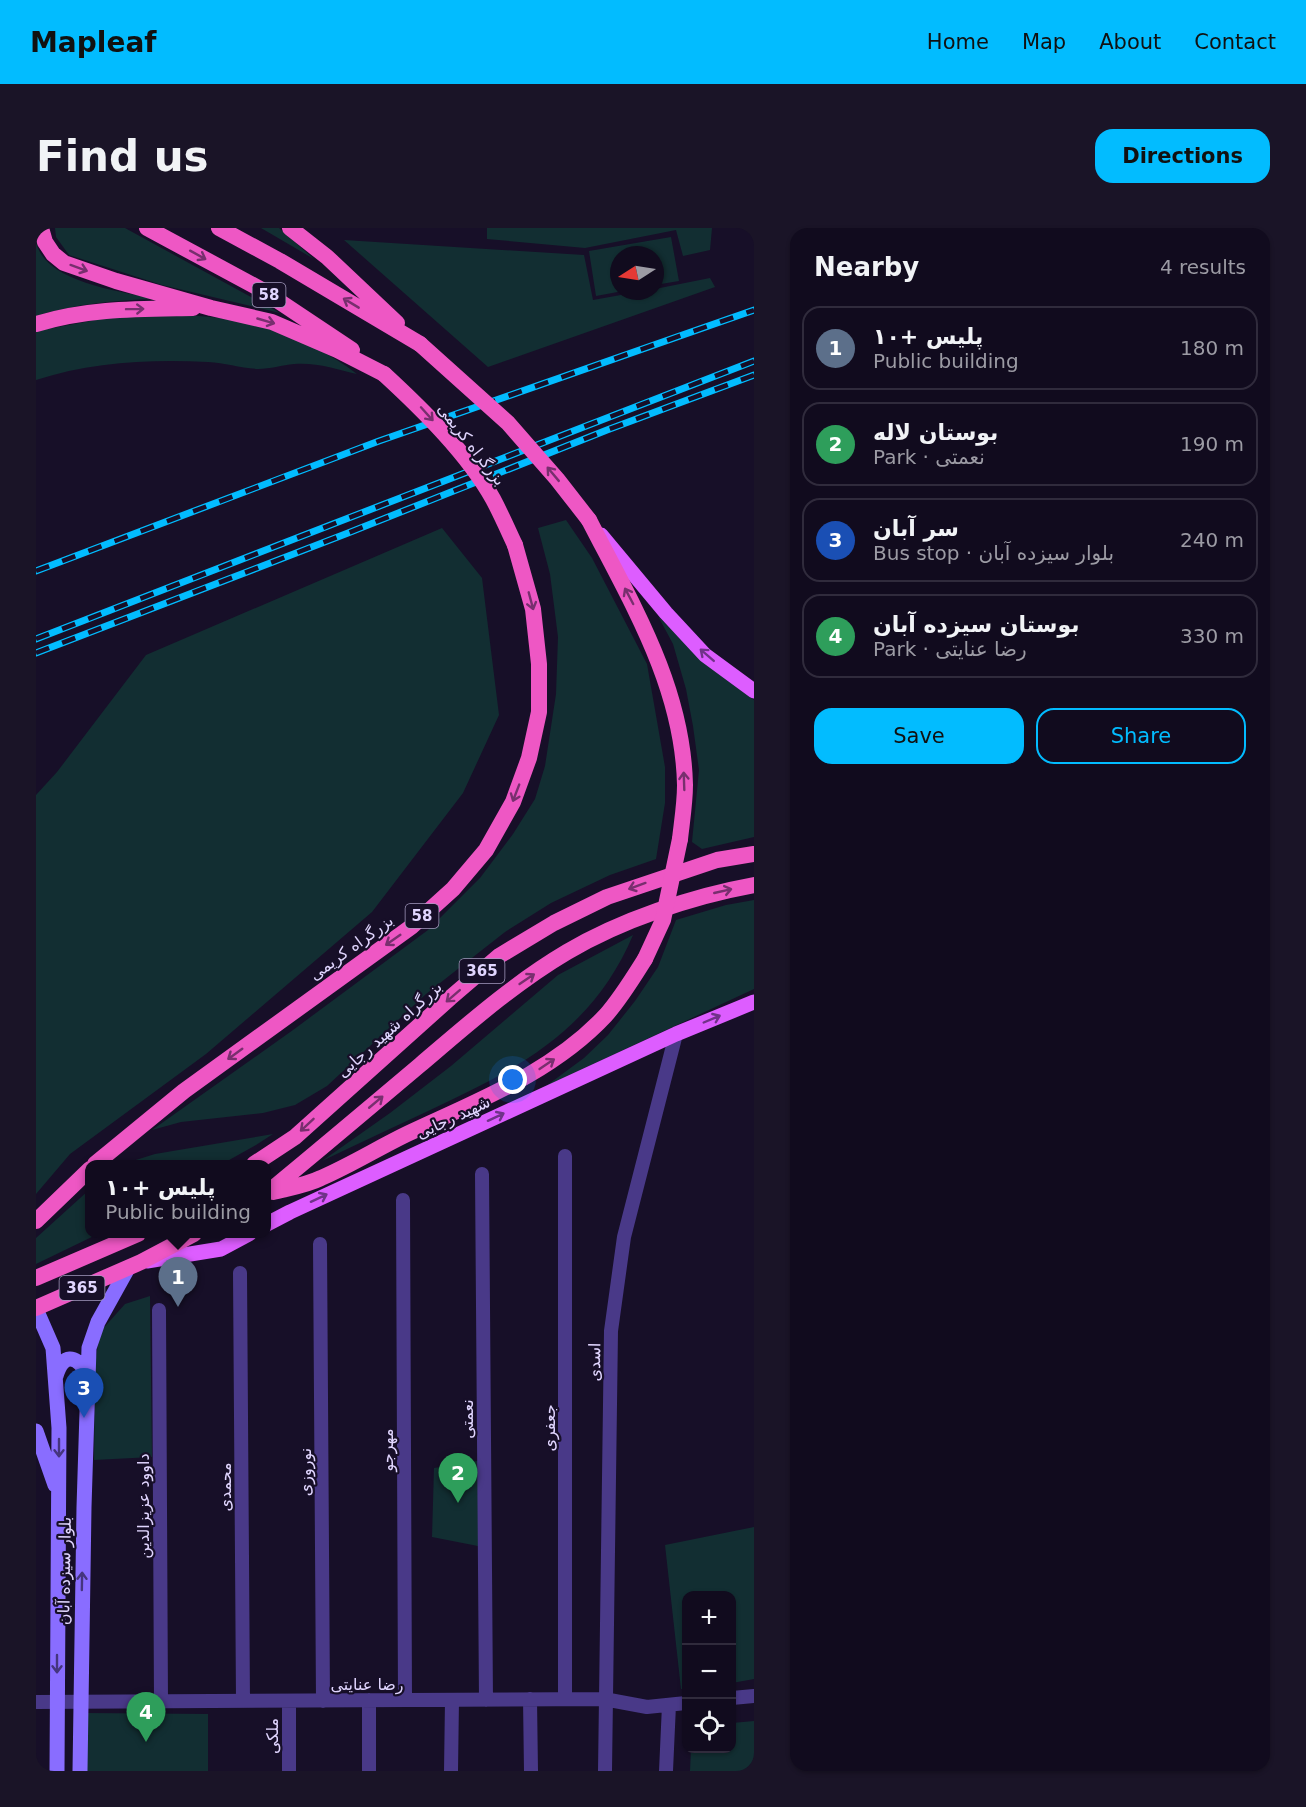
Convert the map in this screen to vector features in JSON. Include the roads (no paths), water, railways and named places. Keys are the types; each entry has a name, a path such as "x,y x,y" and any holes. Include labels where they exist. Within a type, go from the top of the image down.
{"highway":[{"path":"41,228 45,242 53,254 64,263 116,281 211,308 272,322 337,350 384,374"},
{"name":"بزرگراه کریمی","path":"100,1160 184,1091 411,927 453,889 486,850 513,802 529,758 539,712 539,664 533,609 515,545 492,498 463,457 424,410 384,374 337,338 262,290 147,228"},
{"name":"بزرگراه کریمی","path":"219,228 280,261 420,344 508,423 557,479 589,520 645,626 667,680 681,736 685,785 680,839 663,920 630,984 607,1014 581,1039 546,1065 496,1093 319,1179 271,1193"},
{"path":"290,228 327,257 420,344"},
{"path":"36,324 59,317 109,309 211,308"},
{"name":"بزرگراه شهید رجایی","path":"260,1160 295,1137 499,956 554,923 606,897 717,860 754,854"},
{"name":"365","path":"271,1191 472,1020 516,986 567,952 617,926 719,892 754,885"},
{"path":"36,1221 85,1174"},
{"name":"365","path":"36,1278 127,1238"},
{"name":"365","path":"36,1309 135,1265 185,1238"}],"main road":[{"path":"589,520 666,613 705,655 754,691"},
{"name":"شهید رجایی","path":"271,1222 676,1034 754,1002"},
{"path":"135,1265 221,1249 240,1238"},
{"name":"بلوار سیزده آبان","path":"80,1771 89,1348 98,1322 135,1265"},
{"name":"بلوار سیزده آبان","path":"36,1309 53,1348 59,1428 58,1496 46,1702 57,1771"},
{"path":"55,1378 59,1366 73,1359 79,1361 87,1372"},
{"path":"36,1431 58,1496"}],"street":[{"name":"اسدی","path":"605,1771 604,1699 611,1331 624,1237 676,1034"},
{"name":"جعفری","path":"565,1156 565,1699"},
{"name":"نعمتی","path":"482,1174 486,1700"},
{"name":"مهرجو","path":"403,1200 405,1700"},
{"name":"نوروزی","path":"320,1244 323,1701"},
{"name":"محمدی","path":"240,1273 243,1701"},
{"name":"داوود عزیزالدین","path":"159,1310 161,1702"},
{"path":"736,1698 754,1696"},
{"path":"530,1699 531,1771"},
{"name":"رضا عنایتی","path":"46,1702 604,1699 647,1707 682,1704"},
{"path":"369,1700 369,1771"},
{"path":"452,1700 452,1771"},
{"name":"ملکی","path":"289,1701 289,1771"},
{"path":"666,1771 669,1705"}],"railway":[{"path":"36,571 379,441 754,310"},
{"path":"36,639 754,361"},
{"path":"36,653 754,375"}],"place":[{"name":"پلیس +۱۰","path":"178,1307"},
{"name":"سر آبان","path":"84,1418"},
{"name":"بوستان لاله","path":"458,1503"},
{"name":"بوستان سیزده آبان","path":"146,1742"}]}
